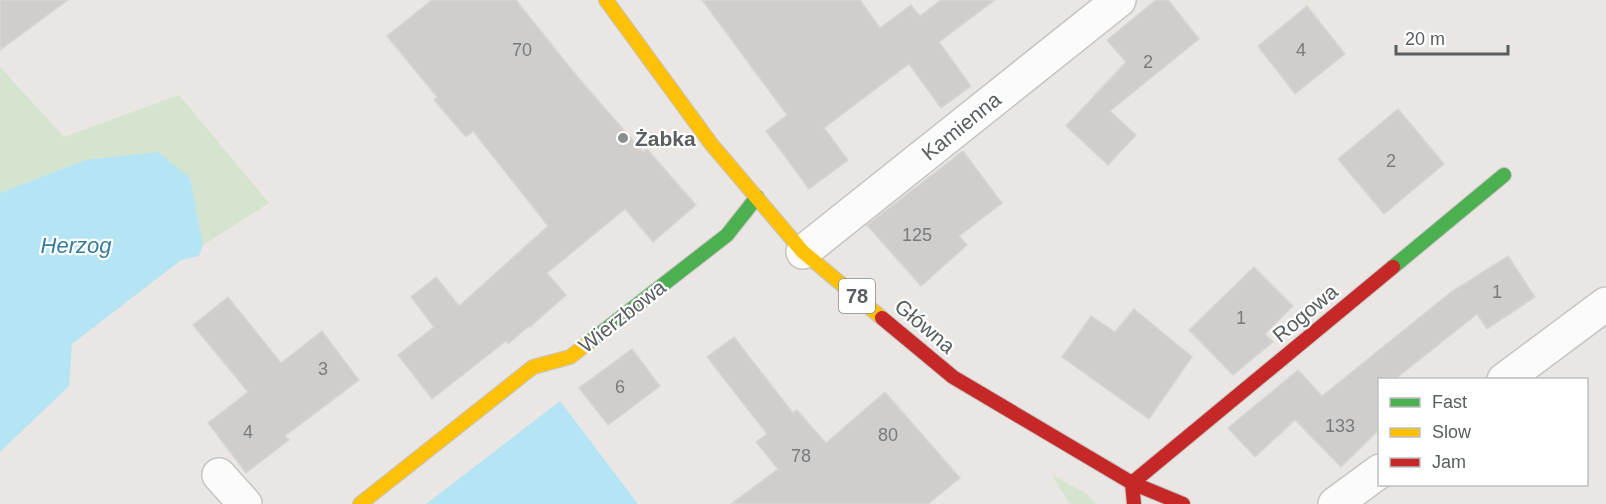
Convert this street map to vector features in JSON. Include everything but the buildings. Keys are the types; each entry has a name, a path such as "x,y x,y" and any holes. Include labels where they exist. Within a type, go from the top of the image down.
{"street":[{"name":"Główna","path":"606,0 712,145 803,252 953,377 1132,483 1183,504"},
{"name":"Kamienna","path":"803,252 1119,0"},
{"name":"Rogowa","path":"1132,483 1504,175"},
{"name":"Wierzbowa","path":"360,504 533,367 570,357 727,235 757,197"},
{"path":"1507,378 1606,304"},
{"path":"1335,504 1378,472"},
{"path":"219,475 245,504"},
{"path":"1132,483 1134,504"}],"green space":[{"path":"0,67 64,137 179,95 269,203 203,245 190,178 85,160 0,193"},
{"path":"1052,475 1087,494 1096,504 1070,504"}],"water":[{"name":"Herzog","path":"158,152 190,178 203,245 199,256 181,260 72,344 69,386 0,452 0,193 85,160"},
{"path":"560,401 638,504 426,504"}],"traffic: fast":[{"path":"1393,267 1504,175"},
{"path":"588,343 727,235 757,197"}],"traffic: slow":[{"path":"606,0 712,145 803,252 882,318"},
{"path":"360,504 533,367 570,357 588,343"}],"traffic: jam":[{"path":"1134,504 1132,483 1393,267"},
{"path":"882,318 953,377 1132,483 1183,504"}],"place":[{"name":"Żabka","path":"623,138"}]}
